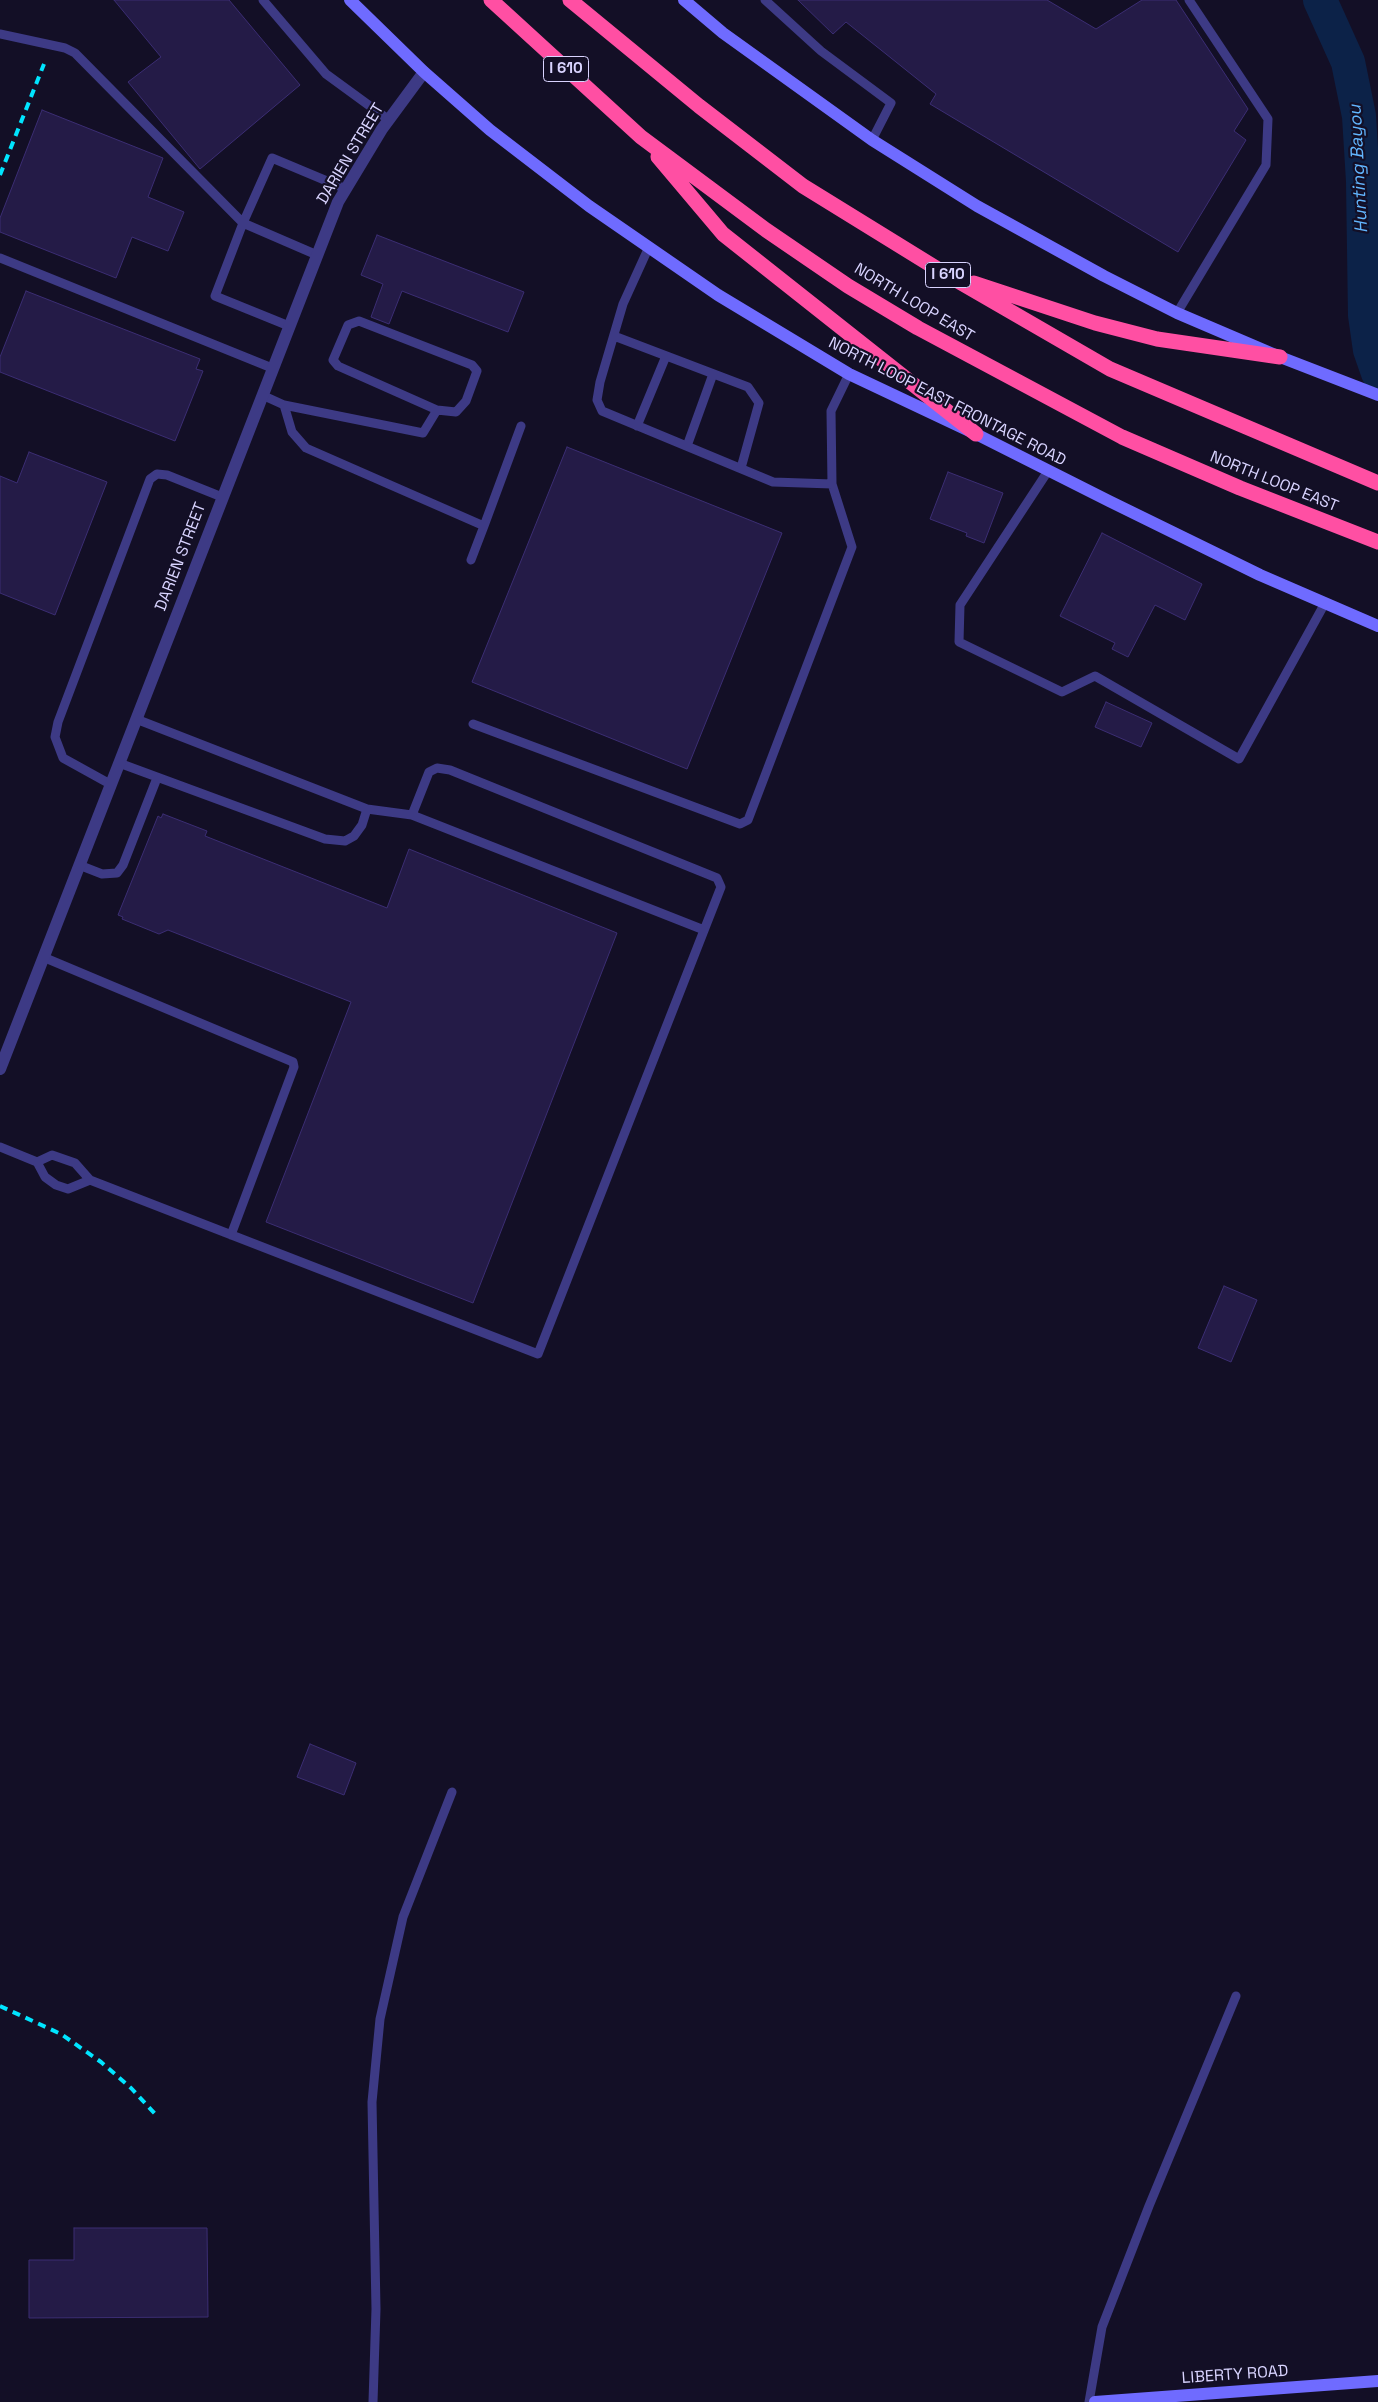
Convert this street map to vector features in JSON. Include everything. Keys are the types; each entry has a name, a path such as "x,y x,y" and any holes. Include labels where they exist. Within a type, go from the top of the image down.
{"highway":[{"name":"NORTH LOOP EAST","path":"491,0 641,137 766,230 848,286 918,328 1122,437 1240,488 1378,542"},
{"name":"I 610","path":"570,0 699,106 803,186 944,273 1110,370 1373,481"},
{"path":"641,137 722,234 976,434"},
{"path":"944,273 1095,323 1157,339 1280,357"}],"main road":[{"name":"NORTH LOOP EAST FRONTAGE ROAD","path":"350,0 424,72 490,130 648,249 718,295 849,374 976,434 1260,575 1378,626"},
{"path":"684,0 723,33 872,140 977,206 1104,276 1177,313 1280,357 1378,395"},
{"name":"LIBERTY ROAD","path":"1095,2402 1378,2381"}],"street":[{"name":"DARIEN STREET","path":"0,1069 338,202 388,120 424,72"}],"lane":[{"path":"263,0 326,74 388,120"},
{"path":"765,0 821,51 891,103 872,140"},
{"path":"1177,313 1266,165 1268,118 1189,0"},
{"path":"0,34 65,48 75,53 243,223 317,255"},
{"path":"289,326 215,296 243,223 272,158 346,189"},
{"path":"648,249 623,304 597,400 602,411 773,482 832,484"},
{"path":"0,258 272,368"},
{"path":"359,321 472,365 476,371 466,401 456,412 438,410 338,366 333,360 348,325 359,321"},
{"path":"614,336 748,387 758,403 740,468"},
{"path":"637,426 666,356"},
{"path":"687,446 714,374"},
{"path":"473,724 740,824 748,820 852,547 832,484 831,411 849,374"},
{"path":"262,395 284,405 423,434 438,410"},
{"path":"284,405 292,432 306,448 484,526"},
{"path":"471,560 521,426"},
{"path":"1048,471 960,605 958,642 1062,692 1095,676 1239,759 1324,602"},
{"path":"110,784 63,758 54,737 150,479 157,474 167,475 222,497"},
{"path":"136,718 367,809 412,815 704,930"},
{"path":"119,763 325,840 345,842 354,836 362,825 367,809"},
{"path":"37,1162 52,1155 75,1163 90,1180 538,1354 720,887 717,878 460,774 437,768 429,772 412,815"},
{"path":"79,865 102,874 117,873 123,865 157,778"},
{"path":"43,957 293,1062 294,1067 231,1235"},
{"path":"0,1147 37,1162 45,1177 56,1185 68,1189 90,1180"},
{"path":"373,2402 376,2309 372,2102 380,2019 403,1918 452,1792"},
{"path":"1089,2402 1102,2327 1149,2206 1236,1996"}],"building":[{"path":"114,0 229,0 300,85 200,169 128,82 161,57"},
{"path":"798,0 1047,0 1096,29 1142,0 1176,0 1248,109 1234,131 1246,140 1178,252 930,104 936,94 846,22 833,34"},
{"path":"42,110 163,158 148,197 184,212 168,251 132,237 116,278 0,232 0,218"},
{"path":"377,235 524,292 508,332 402,291 389,324 371,317 383,284 361,275"},
{"path":"26,291 200,359 196,369 203,371 175,441 0,372 0,357"},
{"path":"567,447 782,533 687,769 472,682"},
{"path":"29,452 107,482 55,615 0,593 0,476 17,483"},
{"path":"948,472 1003,493 984,543 966,536 967,533 930,519"},
{"path":"1102,533 1202,584 1185,620 1155,605 1128,657 1112,649 1115,643 1060,616"},
{"path":"1106,702 1152,723 1141,747 1095,727"},
{"path":"163,814 207,831 205,836 387,908 409,849 617,933 473,1303 266,1222 351,1002 168,930 159,934 122,919 123,917 118,915 158,816 161,818"},
{"path":"1224,1286 1257,1300 1231,1362 1198,1348"},
{"path":"310,1744 356,1763 344,1795 297,1777"},
{"path":"74,2228 207,2228 208,2317 29,2318 29,2260 74,2260"}],"waterway":[{"name":"Hunting Bayou","path":"1320,0 1348,62 1359,116 1363,181 1365,315 1370,350 1378,373"}],"railway":[{"path":"0,175 44,64"},
{"path":"0,2006 61,2034 101,2062 131,2088 157,2116"}]}
